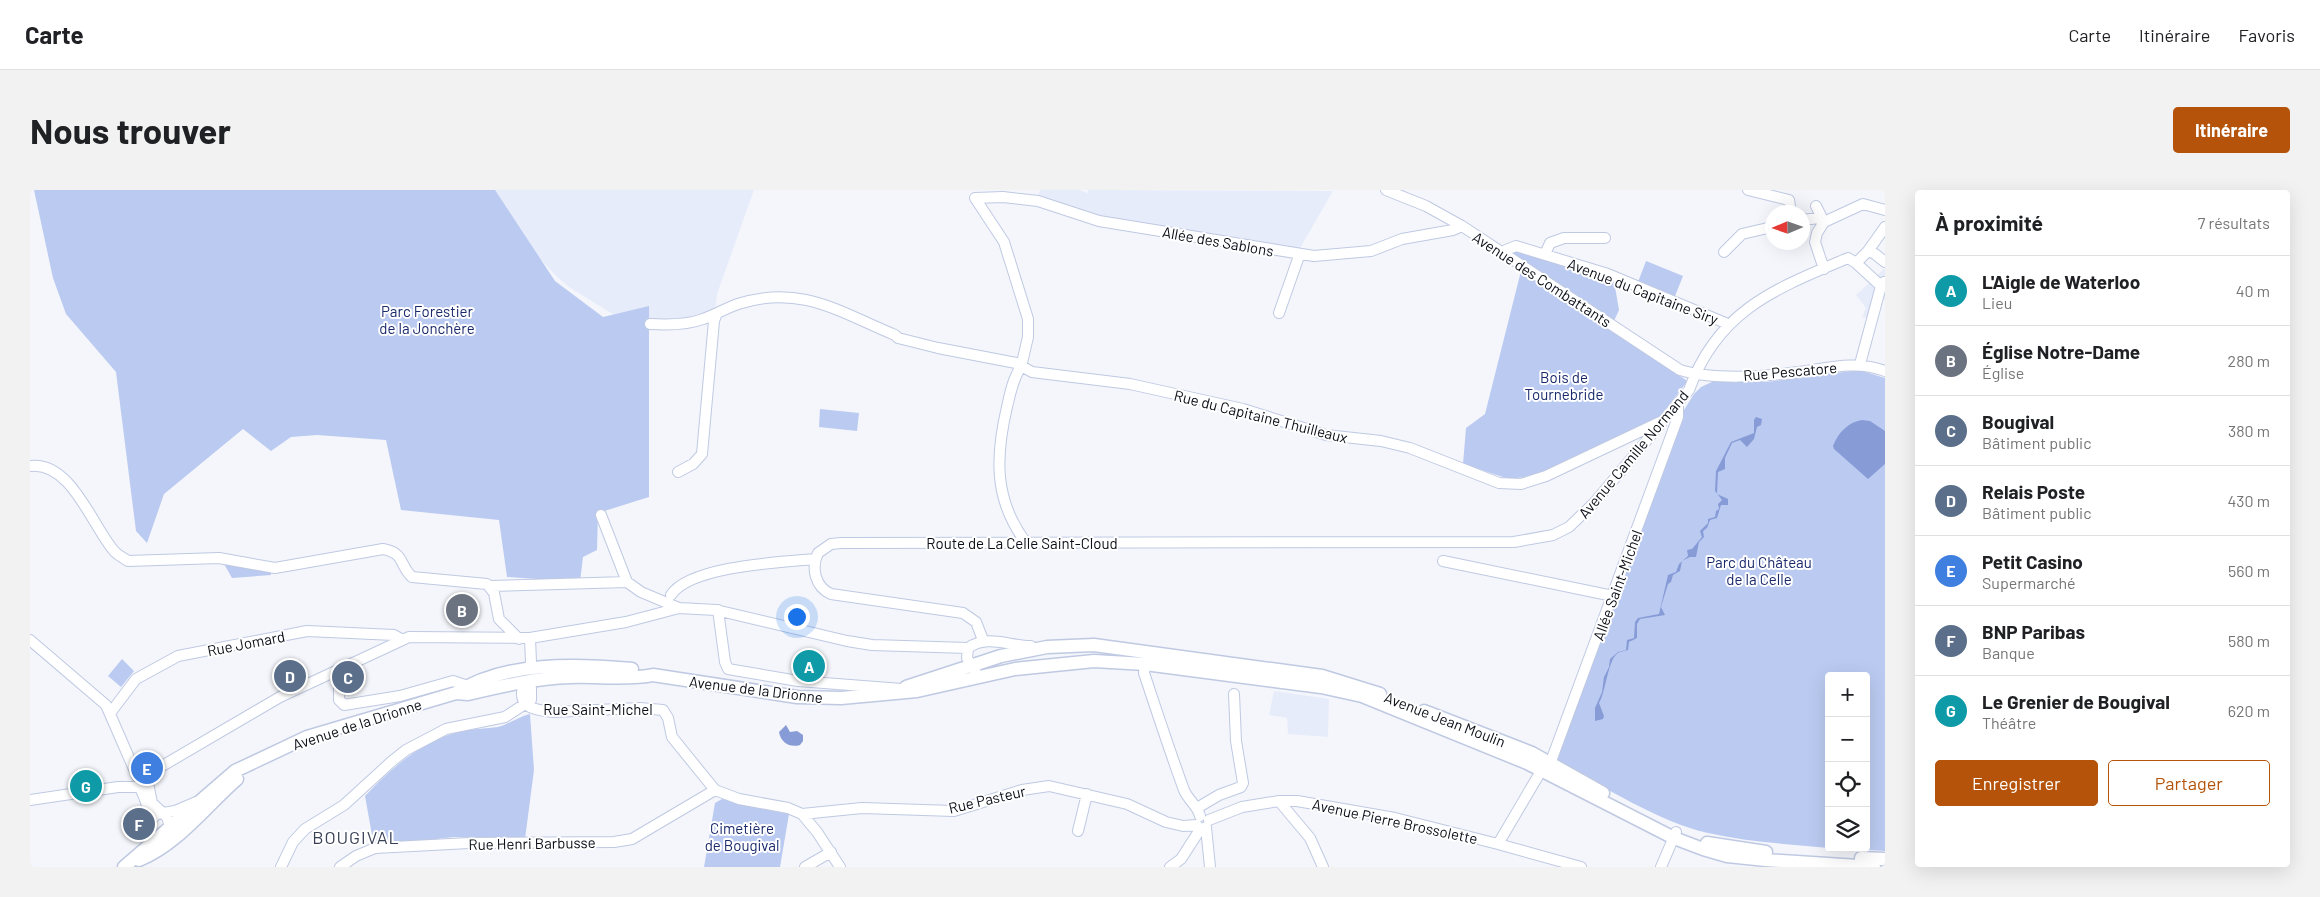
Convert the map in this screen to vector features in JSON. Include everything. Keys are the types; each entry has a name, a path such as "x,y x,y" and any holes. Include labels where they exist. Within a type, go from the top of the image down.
{"main road":[{"name":"Avenue Jean Moulin","path":"988,660 1047,647 1094,645 1322,676 1364,688 1532,752 1546,767"},
{"name":"Avenue de la Drionne","path":"890,693 957,669 971,662 988,660"},
{"name":"Avenue Jean Moulin","path":"991,673 1094,661 1145,664 1312,686 1362,696 1546,767 1703,850 1727,856 1766,860 1874,867"},
{"name":"Avenue de la Drionne","path":"971,662 991,673"},
{"name":"Avenue de la Drionne","path":"456,693 468,694 524,682 568,677 643,677 653,675 797,697 832,699 917,691 971,662"},
{"name":"Avenue de la Drionne","path":"124,867 149,856 159,835 235,770 307,737 456,693 468,686 529,669 586,666 644,670 653,675"},
{"path":"524,682 529,669"},
{"name":"Avenue de la Drionne","path":"159,835 259,759"},
{"name":"Avenue Jean Moulin","path":"1675,835 1704,842 1767,852 1885,859"}],"street":[{"name":"Avenue des Combattants","path":"1386,190 1426,206 1462,226 1680,370 1694,375"},
{"path":"1748,190 1789,200 1790,205"},
{"name":"Allée des Sablons","path":"1021,367 1028,337 1028,319 1004,242 975,198 1003,197 1038,201 1099,221 1299,256 1330,256 1371,251 1402,239 1453,230 1462,226"},
{"path":"1824,269 1815,238 1824,221 1863,204 1885,210"},
{"path":"1816,206 1824,221"},
{"path":"1810,219 1819,218 1824,221"},
{"path":"1860,364 1883,291 1856,262 1868,251 1885,227"},
{"path":"1724,252 1742,234 1765,229"},
{"path":"1544,254 1550,243 1564,238 1605,238"},
{"name":"Avenue du Capitaine Siry","path":"1503,254 1506,250 1516,246 1544,254 1613,276 1728,324"},
{"path":"1868,251 1885,262"},
{"path":"1279,313 1299,256"},
{"name":"Avenue Camille Normand","path":"1447,542 1532,540 1569,527 1594,503 1689,390 1694,375 1718,334 1728,324 1761,298 1780,287 1848,258 1856,262"},
{"name":"Rue du Capitaine Thuilleaux","path":"650,324 688,323 736,304 766,298 803,298 838,310 898,338 1016,363 1032,372 1107,380 1243,409 1326,435 1381,441 1410,448 1499,483 1532,482 1663,420"},
{"path":"678,472 693,464 702,454 714,321 717,313"},
{"name":"Rue Pescatore","path":"1694,375 1765,376 1860,364 1885,371"},
{"path":"1021,367 1017,373 1007,408 998,460 999,477 1008,511 1027,544"},
{"name":"Allée Saint-Michel","path":"1546,767 1613,596 1678,417 1678,404"},
{"path":"30,466 47,468 72,485 116,553 128,561 219,558 278,568 383,549 390,550 400,557 407,572 412,577 484,583 490,586 554,586 627,582"},
{"path":"601,515 627,582 641,592 678,608"},
{"name":"Route de La Celle Saint-Cloud","path":"815,558 823,547 842,543 1447,542"},
{"path":"30,800 118,787 140,781 280,697 409,637 524,639 626,622 678,608 718,610 864,644 971,662 983,640 976,622 963,613 831,594 824,591 818,584 815,558 750,565 715,572 680,586 671,595"},
{"path":"1443,561 1613,596"},
{"path":"490,586 494,593 500,619 524,639 531,662 529,669"},
{"path":"718,610 725,662 728,668 798,681 903,689"},
{"name":"Rue Jomard","path":"111,712 136,679 178,656 307,631 394,635 402,639"},
{"path":"30,640 106,705 111,712 140,781 152,804 167,817 159,835"},
{"path":"983,640 1019,646 1047,647"},
{"path":"998,642 1005,671"},
{"path":"1145,664 1144,673 1178,771 1189,799 1202,821 1210,867"},
{"path":"340,669 339,700 344,705 400,696 453,681 468,686"},
{"path":"280,867 293,842 305,829 344,805 406,750 446,729 505,717 526,705 522,700 524,682"},
{"path":"832,699 846,684"},
{"path":"1170,867 1181,859 1219,795 1241,787 1243,782 1236,741 1234,694"},
{"name":"Rue Saint-Michel","path":"526,705 538,711 553,712 640,708 663,710 668,718 672,738 712,792"},
{"name":"Avenue Pierre Brossolette","path":"1202,821 1242,807 1279,801 1316,804 1395,818 1498,844 1546,767"},
{"path":"140,781 159,835"},
{"name":"Rue Pasteur","path":"712,792 788,808 802,814 862,808 954,810 1022,790 1049,786 1127,804 1166,822 1183,826 1202,821"},
{"name":"Rue Henri Barbusse","path":"340,867 356,856 374,848 469,843 614,842 632,839 712,792"},
{"path":"1078,831 1088,794"},
{"path":"159,835 157,814 175,811 199,800"},
{"path":"1279,801 1310,838 1323,867"},
{"path":"802,814 840,867"},
{"path":"1662,867 1675,835"},
{"path":"1498,844 1581,867"},
{"path":"805,867 831,852"}],"shaded area":[{"path":"464,190 754,190 717,294 715,312 690,321 649,321 622,318 569,287 556,276 493,208"},
{"path":"1040,190 1079,190 1088,193 1088,190 1333,191 1299,250 1104,219 1038,195"},
{"path":"1885,268 1885,300 1881,295 1873,319 1862,317 1866,308 1856,295"},
{"path":"1756,417 1762,419 1761,425 1757,427 1754,439 1747,447 1740,440 1732,443 1725,458 1725,469 1718,472 1717,494 1715,491 1716,471 1731,442 1754,433 1754,420"},
{"path":"1862,420 1870,421 1885,431 1885,464 1868,479 1833,446 1844,429 1852,423"},
{"path":"1718,494 1728,499 1728,505 1721,505 1717,518 1710,520 1707,528 1703,531 1704,537 1699,542 1696,557 1690,557 1683,561 1688,556 1687,550 1692,549 1702,537 1700,531 1708,523 1708,519 1715,517 1716,511 1719,509 1718,504 1722,500"},
{"path":"1682,561 1680,571 1673,575 1671,582 1668,584 1661,607 1665,615 1640,619 1637,624 1637,638 1629,642 1628,650 1620,652 1613,660 1599,703 1604,716 1603,719 1595,721 1595,708 1602,692 1604,677 1609,667 1610,659 1618,652 1626,650 1627,640 1634,638 1635,622 1638,618 1659,614 1668,575 1676,572"},
{"path":"1274,691 1329,699 1328,737 1288,734 1287,718 1269,715"},
{"path":"786,725 790,732 797,731 803,735 803,741 800,745 789,745 784,742 779,732"}],"green space":[{"name":"Parc Forestier de la Jonchère","path":"34,190 495,190 555,281 603,317 649,306 649,497 598,513 597,550 583,557 580,582 507,577 499,520 401,510 386,440 317,435 291,437 271,451 243,429 164,494 147,543 136,531 116,372 66,314 53,278"},
{"path":"1514,250 1614,281 1619,310 1614,321 1510,256"},
{"path":"1646,261 1683,276 1675,296 1638,282"},
{"name":"Bois de Tournebride","path":"1521,271 1686,380 1686,383 1659,418 1538,475 1509,479 1463,464 1466,428 1485,414"},
{"name":"Parc du Château de la Celle","path":"1859,370 1885,378 1885,851 1870,850 1870,672 1825,672 1825,848 1738,839 1689,828 1630,802 1556,761 1684,410 1701,387 1714,381 1766,382"},
{"path":"820,409 859,413 857,431 819,427"},
{"path":"223,562 271,571 271,575 232,578"},
{"path":"122,659 134,671 121,687 108,676"},
{"path":"530,714 534,770 525,839 454,837 374,846 365,796 386,775 409,756 435,740 467,730 498,727"},
{"name":"Cimetière de Bougival","path":"722,799 789,814 780,867 704,867 715,803"}],"place":[{"name":"Église Notre-Dame","path":"462,610"},
{"name":"L'Aigle de Waterloo","path":"809,666"},
{"name":"Relais Poste","path":"290,676"},
{"name":"Bougival","path":"348,677"},
{"name":"Petit Casino","path":"147,768"},
{"name":"Le Grenier de Bougival","path":"86,786"},
{"name":"BNP Paribas","path":"139,824"}],"district":[{"name":"BOUGIVAL","path":"356,837"}]}
